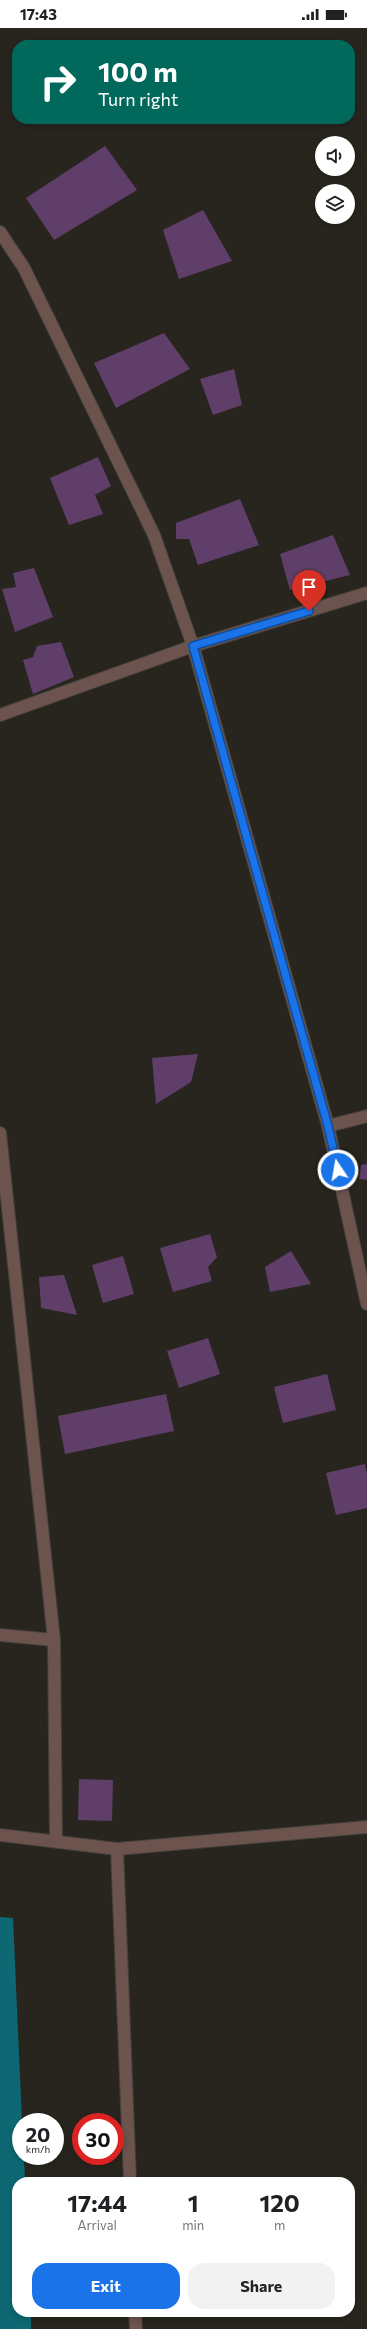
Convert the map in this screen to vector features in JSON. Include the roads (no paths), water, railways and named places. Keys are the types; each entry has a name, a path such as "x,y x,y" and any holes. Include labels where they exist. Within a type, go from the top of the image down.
{"street":[{"path":"0,232 24,268 154,535 193,646 328,1126 367,1304"},
{"path":"0,715 193,646 367,593"},
{"path":"328,1126 367,1116"},
{"path":"0,1133 54,1640 56,1841"},
{"path":"0,1635 54,1640"},
{"path":"0,1835 117,1849 367,1827"},
{"path":"117,1849 130,2177"},
{"path":"135,2317 136,2329"}],"water":[{"path":"0,1917 13,1918 22,2113 12,2113 12,2165 24,2165 25,2177 12,2177 12,2317 31,2317 31,2329 0,2329"}]}
